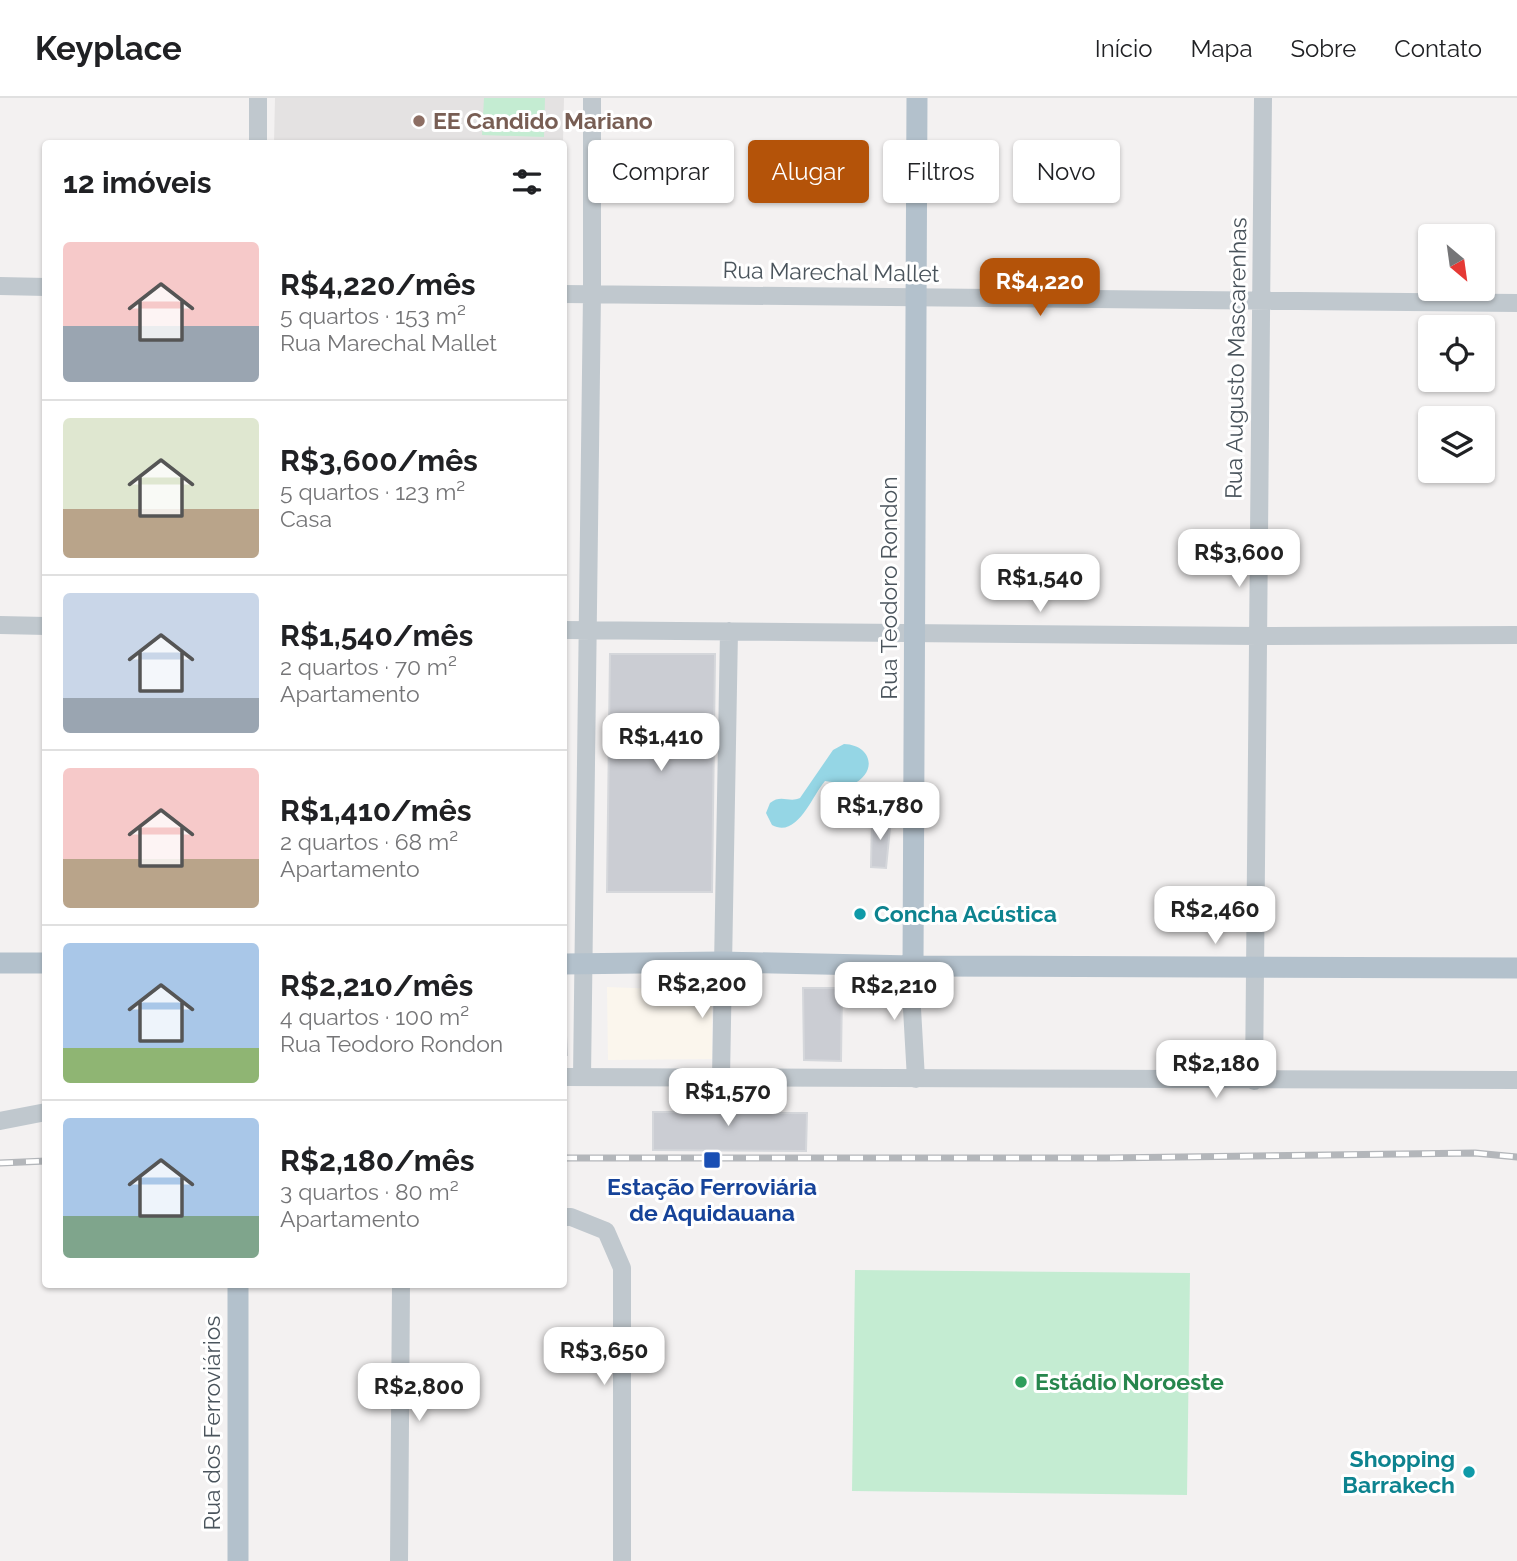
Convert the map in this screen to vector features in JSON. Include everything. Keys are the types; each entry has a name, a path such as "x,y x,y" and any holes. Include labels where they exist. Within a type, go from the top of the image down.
{"main road":[{"name":"Rua Teodoro Rondon","path":"913,966 917,98"},
{"path":"574,964 721,962 913,966 1517,968"},
{"path":"0,963 42,963"},
{"name":"Rua dos Ferroviários","path":"238,1288 238,1561"}],"street":[{"path":"258,98 258,140"},
{"path":"582,1077 574,964 588,630 592,98"},
{"name":"Rua Augusto Mascarenhas","path":"1254,1081 1264,98"},
{"path":"0,286 42,287"},
{"name":"Rua Marechal Mallet","path":"567,294 1517,303"},
{"path":"0,625 42,626"},
{"path":"567,630 1258,636 1517,635"},
{"path":"721,1078 729,631"},
{"name":"Rua Teodoro Rondon","path":"913,966 911,991 916,1079"},
{"path":"567,1077 1517,1080"},
{"path":"0,1121 42,1113"},
{"path":"567,1217 606,1231 622,1268 622,1561"},
{"path":"399,1561 401,1288"}],"shaded area":[{"name":"EE Candido Mariano","path":"275,98 564,98 563,140 274,140"},
{"path":"607,987 712,991 712,1059 608,1060"}],"green space":[{"path":"484,98 545,98 544,137 482,135"},
{"name":"Estádio Noroeste","path":"855,1270 1190,1273 1187,1495 852,1491"}],"water":[{"path":"844,744 861,749 866,755 868,767 860,780 851,785 825,781 796,821 781,828 772,825 766,813 770,803 778,799 800,798 833,750"}],"building":[{"path":"610,654 715,654 712,892 607,892"},
{"path":"872,818 891,818 886,868 871,867"},
{"path":"803,988 842,988 841,1061 804,1060"},
{"name":"Estação Ferroviária de Aquidauana","path":"690,1095 734,1095 734,1113 807,1113 806,1151 653,1150 653,1112 689,1112"}],"railway":[{"path":"567,1158 1107,1158 1475,1153 1517,1157"},
{"path":"0,1163 42,1161"}],"place":[{"name":"EE Candido Mariano","path":"419,121"},
{"name":"Concha Acústica","path":"860,914"},
{"name":"Estação Ferroviária de Aquidauana","path":"712,1160"},
{"name":"Estádio Noroeste","path":"1021,1382"},
{"name":"Shopping Barrakech","path":"1469,1472"}]}
